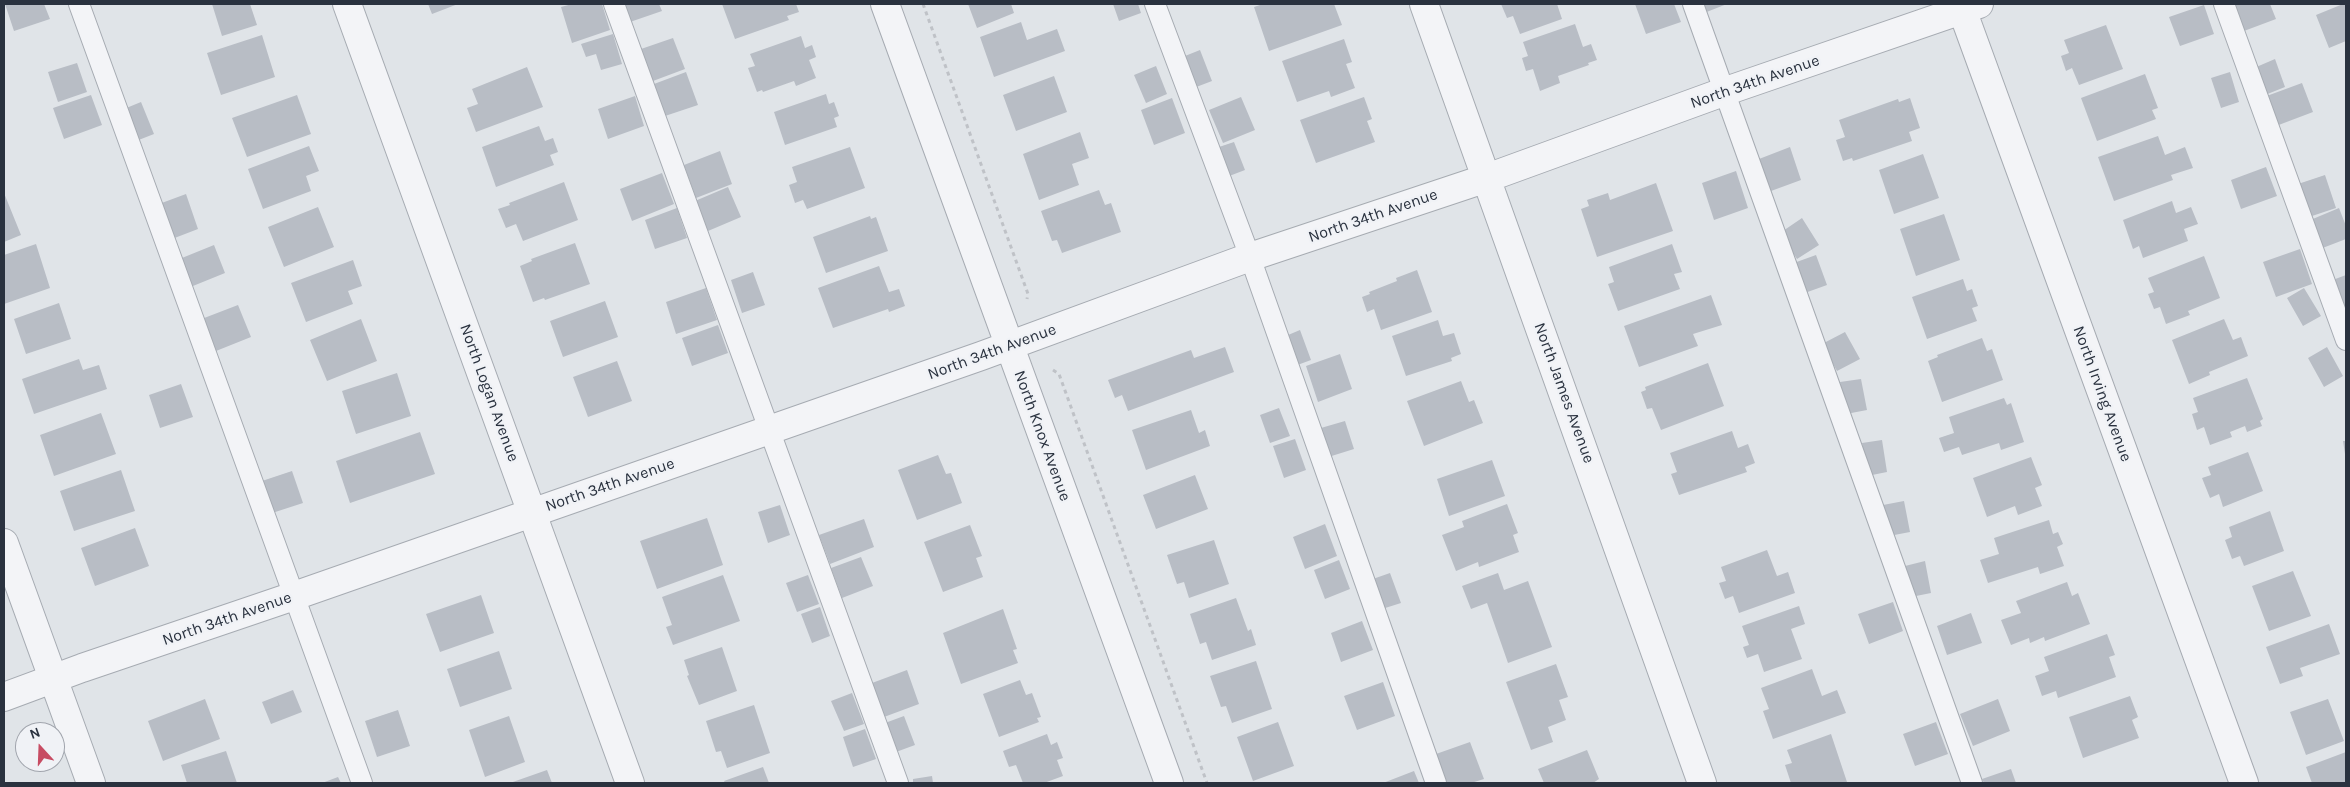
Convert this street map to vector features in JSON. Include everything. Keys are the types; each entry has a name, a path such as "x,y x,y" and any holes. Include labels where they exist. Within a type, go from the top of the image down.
{"street":[{"name":"North Logan Avenue","path":"347,4 630,783"},
{"name":"North Knox Avenue","path":"885,4 1169,783"},
{"name":"North James Avenue","path":"1424,4 1702,783"},
{"name":"North 34th Avenue","path":"4,697 53,678 769,430 1250,257 1487,178 1967,6"},
{"name":"North Irving Avenue","path":"1967,6 2244,783"},
{"path":"4,543 91,783"}],"lane":[{"path":"79,4 362,783"},
{"path":"614,4 898,783"},
{"path":"1155,4 1250,257 1436,783"},
{"path":"1694,4 1972,783"},
{"path":"2224,4 2346,340"}],"path":[{"path":"923,4 1028,294 1026,304"},
{"path":"1046,365 1058,374 1207,783"}],"building":[{"path":"5,4 44,4 50,19 14,31"},
{"path":"212,4 250,4 257,25 222,36"},
{"path":"428,4 458,4 432,14"},
{"path":"572,4 602,4 610,30 572,43 561,7"},
{"path":"625,4 659,4 662,11 630,22"},
{"path":"722,4 796,4 799,12 787,16 789,20 735,39"},
{"path":"968,4 1011,4 1014,13 977,28"},
{"path":"1113,4 1138,4 1141,13 1119,21"},
{"path":"1263,4 1334,4 1342,25 1269,51 1254,7"},
{"path":"1501,4 1557,4 1562,19 1520,34 1513,16 1507,18"},
{"path":"1635,4 1674,4 1681,22 1646,34"},
{"path":"1701,4 1727,4 1704,13"},
{"path":"2234,4 2270,4 2276,19 2244,31"},
{"path":"2346,4 2346,41 2329,48 2316,15"},
{"path":"2204,5 2214,34 2180,46 2169,17"},
{"path":"1021,22 1027,40 1057,29 1065,51 994,77 980,37"},
{"path":"1575,24 1583,47 1591,44 1597,60 1588,63 1589,65 1558,76 1560,83 1540,91 1533,69 1526,71 1522,58 1528,56 1523,42"},
{"path":"2106,25 2123,69 2079,85 2072,68 2066,71 2061,56 2069,53 2064,40"},
{"path":"613,34 622,64 601,70 596,54 586,57 581,44"},
{"path":"262,35 275,77 221,95 207,53"},
{"path":"801,36 805,48 812,45 816,57 809,60 816,78 796,86 794,81 763,92 762,90 757,92 748,68 755,66 750,54"},
{"path":"673,38 685,69 653,81 641,49"},
{"path":"1344,39 1352,62 1346,64 1355,88 1331,97 1329,91 1297,102 1282,61"},
{"path":"1200,50 1212,81 1191,89 1180,58"},
{"path":"2275,59 2285,87 2265,95 2254,68"},
{"path":"77,63 87,92 58,102 48,72"},
{"path":"1156,66 1167,94 1146,103 1134,75"},
{"path":"527,67 543,107 476,132 467,108 478,104 472,89"},
{"path":"686,72 698,105 665,116 654,84"},
{"path":"2230,72 2239,102 2221,108 2211,78"},
{"path":"2145,74 2158,108 2152,110 2156,119 2097,141 2081,98"},
{"path":"1054,76 1067,112 1016,131 1003,95"},
{"path":"2302,83 2313,112 2276,126 2264,97"},
{"path":"826,94 829,104 834,102 839,116 834,118 837,127 785,145 774,112"},
{"path":"91,95 102,125 64,139 53,108"},
{"path":"297,95 311,134 247,157 232,118"},
{"path":"635,96 644,126 608,139 598,109"},
{"path":"1241,97 1255,130 1223,143 1209,110"},
{"path":"1364,97 1372,119 1367,121 1375,142 1316,163 1300,120"},
{"path":"1172,98 1185,133 1154,145 1141,110"},
{"path":"1910,98 1920,128 1909,132 1912,141 1853,161 1852,158 1843,161 1836,140 1845,137 1839,120 1898,99 1899,102"},
{"path":"141,102 154,134 131,143 119,111"},
{"path":"539,126 545,141 553,138 558,152 550,155 554,165 496,187 482,147"},
{"path":"1080,132 1089,158 1072,164 1079,185 1039,200 1023,154"},
{"path":"2158,136 2165,155 2185,147 2193,168 2171,175 2173,180 2114,201 2098,157"},
{"path":"1234,142 1245,170 1224,178 1213,149"},
{"path":"309,146 319,171 306,176 311,191 263,209 248,169"},
{"path":"850,147 865,188 807,209 803,200 795,203 789,185 797,182 792,167"},
{"path":"1790,147 1801,180 1771,191 1759,159"},
{"path":"720,151 732,184 696,198 684,165"},
{"path":"1923,154 1939,198 1894,214 1879,170"},
{"path":"2266,167 2277,196 2241,209 2231,180"},
{"path":"1736,171 1748,208 1714,220 1702,183"},
{"path":"662,173 674,204 632,221 620,189"},
{"path":"2325,175 2336,208 2306,218 2295,185"},
{"path":"564,182 578,220 523,241 516,224 506,228 498,209"},
{"path":"1656,183 1673,231 1597,257 1581,209 1589,206 1587,200 1608,193 1610,200"},
{"path":"728,187 741,217 708,231 695,201"},
{"path":"1099,190 1105,205 1111,203 1121,232 1062,253 1057,240 1052,241 1041,211"},
{"path":"4,193 21,235 4,242"},
{"path":"186,194 198,229 172,239 159,204"},
{"path":"2172,201 2176,213 2191,207 2198,224 2184,229 2188,241 2143,258 2139,246 2133,249 2123,220"},
{"path":"318,207 334,247 284,267 268,227"},
{"path":"677,208 687,238 655,249 645,220"},
{"path":"2339,208 2346,226 2346,239 2320,249 2308,221"},
{"path":"1944,214 1960,260 1916,276 1900,229"},
{"path":"870,216 871,219 876,217 888,251 826,273 813,237"},
{"path":"1802,218 1819,245 1797,259 1780,233"},
{"path":"575,243 590,284 545,300 544,298 533,302 520,266 532,261 531,259"},
{"path":"36,244 50,288 4,304 4,255"},
{"path":"1672,244 1682,272 1674,274 1680,289 1618,311 1608,284 1614,282 1609,267"},
{"path":"214,245 225,273 188,288 177,260"},
{"path":"2300,249 2312,284 2276,297 2263,262"},
{"path":"1816,255 1827,285 1802,294 1791,264"},
{"path":"2204,256 2220,298 2188,311 2190,315 2166,324 2160,307 2154,309 2148,294 2154,292 2148,278"},
{"path":"353,260 362,286 348,291 353,304 306,322 291,283"},
{"path":"879,266 889,292 899,289 905,306 889,312 888,309 833,328 818,288"},
{"path":"1417,270 1432,312 1381,330 1374,309 1367,312 1362,297 1370,294 1369,292 1397,281 1396,278"},
{"path":"753,272 765,305 742,313 731,280"},
{"path":"2346,275 2346,310 2341,312 2330,281"},
{"path":"1963,279 1967,291 1972,289 1978,306 1972,308 1977,321 1927,339 1912,297"},
{"path":"706,288 717,320 676,334 666,302"},
{"path":"2304,288 2321,316 2303,326 2287,298"},
{"path":"1711,295 1722,325 1693,334 1698,346 1639,367 1624,326"},
{"path":"605,301 618,337 563,357 550,321"},
{"path":"59,303 71,339 26,354 14,319"},
{"path":"238,305 251,337 211,353 199,320"},
{"path":"361,319 377,361 327,381 310,340"},
{"path":"2224,319 2233,340 2241,337 2248,356 2209,372 2210,375 2189,384 2172,340"},
{"path":"1438,320 1443,336 1454,333 1461,354 1451,358 1452,361 1406,376 1392,336"},
{"path":"718,325 728,353 692,366 682,338"},
{"path":"1300,330 1311,360 1292,367 1281,338"},
{"path":"1845,332 1860,359 1837,371 1822,344"},
{"path":"1982,338 1987,351 1992,349 2003,380 1942,402 1928,361 1938,357 1937,355"},
{"path":"1225,347 1234,372 1128,411 1122,395 1115,398 1108,380 1191,350 1194,358"},
{"path":"2327,347 2343,376 2324,387 2308,358"},
{"path":"1340,354 1352,389 1318,402 1306,366"},
{"path":"79,359 83,370 99,365 107,389 34,414 22,379"},
{"path":"617,361 632,401 588,417 573,377"},
{"path":"1708,363 1724,406 1661,430 1652,408 1647,409 1641,392 1646,390 1645,387"},
{"path":"397,373 411,416 356,434 342,391"},
{"path":"2247,378 2263,419 2260,421 2262,426 2247,432 2245,426 2230,432 2232,437 2210,445 2204,427 2197,430 2192,414 2198,412 2193,398"},
{"path":"1861,379 1867,410 1846,414 1840,382"},
{"path":"1461,381 1469,402 1474,400 1483,423 1424,446 1407,401"},
{"path":"181,384 193,417 160,428 149,395"},
{"path":"2004,398 2007,405 2011,403 2024,442 2001,450 1999,443 1962,455 1959,447 1944,452 1939,438 1954,433 1949,417"},
{"path":"1279,408 1290,436 1270,443 1260,415"},
{"path":"1191,410 1199,433 1205,430 1210,446 1146,470 1132,430"},
{"path":"101,413 116,454 54,476 40,435"},
{"path":"1345,421 1354,449 1322,459 1314,430"},
{"path":"1732,431 1738,448 1748,444 1755,463 1745,467 1747,472 1679,495 1671,474 1677,472 1670,453"},
{"path":"420,432 435,474 350,503 336,461"},
{"path":"1295,439 1306,470 1284,478 1273,446"},
{"path":"1882,440 1887,472 1867,476 1862,443"},
{"path":"2343,441 2346,441 2346,454 2345,454"},
{"path":"2248,452 2263,491 2223,507 2219,494 2210,498 2202,478 2211,475 2208,467"},
{"path":"938,455 946,474 951,473 962,503 917,520 898,470"},
{"path":"2031,457 2042,485 2035,488 2042,506 2018,515 2015,506 1987,517 1973,478"},
{"path":"1492,460 1505,496 1449,516 1437,479"},
{"path":"121,470 135,511 74,531 60,491"},
{"path":"292,471 303,503 266,515 256,483"},
{"path":"1195,475 1208,509 1156,529 1143,495"},
{"path":"1904,501 1910,532 1889,536 1883,505"},
{"path":"1507,504 1518,533 1513,535 1519,552 1479,567 1478,562 1456,571 1442,535 1464,527 1462,521"},
{"path":"780,505 790,535 768,543 758,512"},
{"path":"2270,511 2284,551 2244,566 2240,556 2232,559 2225,540 2232,537 2229,527"},
{"path":"707,518 723,565 657,589 640,541"},
{"path":"864,519 874,547 830,564 819,535"},
{"path":"2049,520 2053,534 2058,532 2063,544 2057,547 2064,566 2040,574 2038,567 1988,583 1980,560 1999,554 1994,538"},
{"path":"1325,524 1337,556 1305,569 1293,537"},
{"path":"970,525 982,556 976,558 983,577 943,592 924,542"},
{"path":"135,528 149,566 95,586 81,548"},
{"path":"1214,540 1229,584 1189,598 1184,582 1177,584 1167,555"},
{"path":"1767,550 1777,576 1788,572 1795,593 1739,613 1733,596 1725,599 1719,583 1726,581 1721,567"},
{"path":"861,557 873,586 842,598 831,568"},
{"path":"1339,560 1350,589 1325,599 1314,570"},
{"path":"1925,561 1931,593 1911,597 1905,566"},
{"path":"2293,571 2311,616 2269,631 2252,586"},
{"path":"1390,573 1401,603 1382,609 1370,580"},
{"path":"1498,573 1504,590 1528,581 1552,647 1508,663 1487,603 1471,609 1462,586"},
{"path":"723,575 740,621 673,645 666,627 672,625 662,597"},
{"path":"808,575 819,604 797,612 786,583"},
{"path":"2067,582 2072,596 2078,593 2090,624 2045,641 2044,637 2030,643 2029,638 2011,645 2001,620 2021,613 2016,601"},
{"path":"481,595 494,633 440,652 426,614"},
{"path":"1236,598 1248,631 1251,629 1256,645 1212,660 1206,642 1200,644 1190,614"},
{"path":"1893,602 1903,631 1869,644 1858,614"},
{"path":"1799,606 1805,624 1791,629 1802,659 1764,672 1758,654 1747,658 1743,647 1749,645 1742,626"},
{"path":"820,607 830,636 812,643 801,614"},
{"path":"1003,609 1017,649 1013,650 1018,663 961,684 943,633"},
{"path":"1971,613 1982,643 1947,655 1937,626"},
{"path":"1362,621 1373,650 1341,662 1331,633"},
{"path":"2329,624 2340,654 2300,668 2303,676 2280,684 2266,647"},
{"path":"2107,634 2115,655 2109,657 2116,677 2058,698 2056,691 2042,696 2035,676 2049,671 2044,657"},
{"path":"722,647 737,691 699,705 687,676 689,675 684,660"},
{"path":"499,651 512,689 460,707 447,669"},
{"path":"1256,661 1272,709 1232,723 1226,706 1221,707 1210,676"},
{"path":"1556,664 1568,697 1559,700 1566,720 1548,727 1553,742 1531,750 1506,682"},
{"path":"1812,669 1822,696 1837,690 1846,713 1773,739 1763,711 1769,709 1761,688"},
{"path":"907,670 919,704 884,717 872,683"},
{"path":"1020,680 1026,695 1032,693 1041,717 1037,718 1039,722 999,737 983,694"},
{"path":"1383,682 1395,716 1357,730 1344,696"},
{"path":"293,690 302,712 271,724 262,702"},
{"path":"852,693 864,724 844,731 831,701"},
{"path":"2130,696 2138,717 2132,720 2139,738 2083,758 2069,717"},
{"path":"205,699 220,739 163,761 148,721"},
{"path":"1998,699 2010,731 1973,746 1960,714"},
{"path":"2328,699 2344,741 2306,755 2290,712"},
{"path":"754,705 770,753 727,768 721,751 716,752 706,721"},
{"path":"398,710 410,746 377,757 365,721"},
{"path":"509,716 525,762 485,777 469,730"},
{"path":"904,716 915,745 896,752 885,723"},
{"path":"1278,722 1294,766 1253,781 1237,737"},
{"path":"1936,722 1948,754 1915,766 1903,734"},
{"path":"865,729 876,759 853,767 843,737"},
{"path":"1047,734 1051,745 1057,742 1063,758 1057,760 1063,776 1044,783 1023,783 1016,765 1009,767 1003,751"},
{"path":"1831,734 1847,782 1791,783 1785,765 1792,763 1787,750"},
{"path":"1470,742 1484,779 1471,783 1447,783 1436,754"},
{"path":"1587,750 1599,779 1593,783 1544,783 1538,769"},
{"path":"226,751 237,783 187,783 181,765"},
{"path":"2346,752 2346,783 2312,783 2306,767"},
{"path":"763,767 769,783 725,783 724,781"},
{"path":"2011,769 2016,783 1984,783 1982,779"},
{"path":"547,770 552,783 510,783"},
{"path":"1414,771 1419,783 1383,783"},
{"path":"932,776 933,783 913,783 913,779"},
{"path":"338,777 341,783 322,783"}]}
